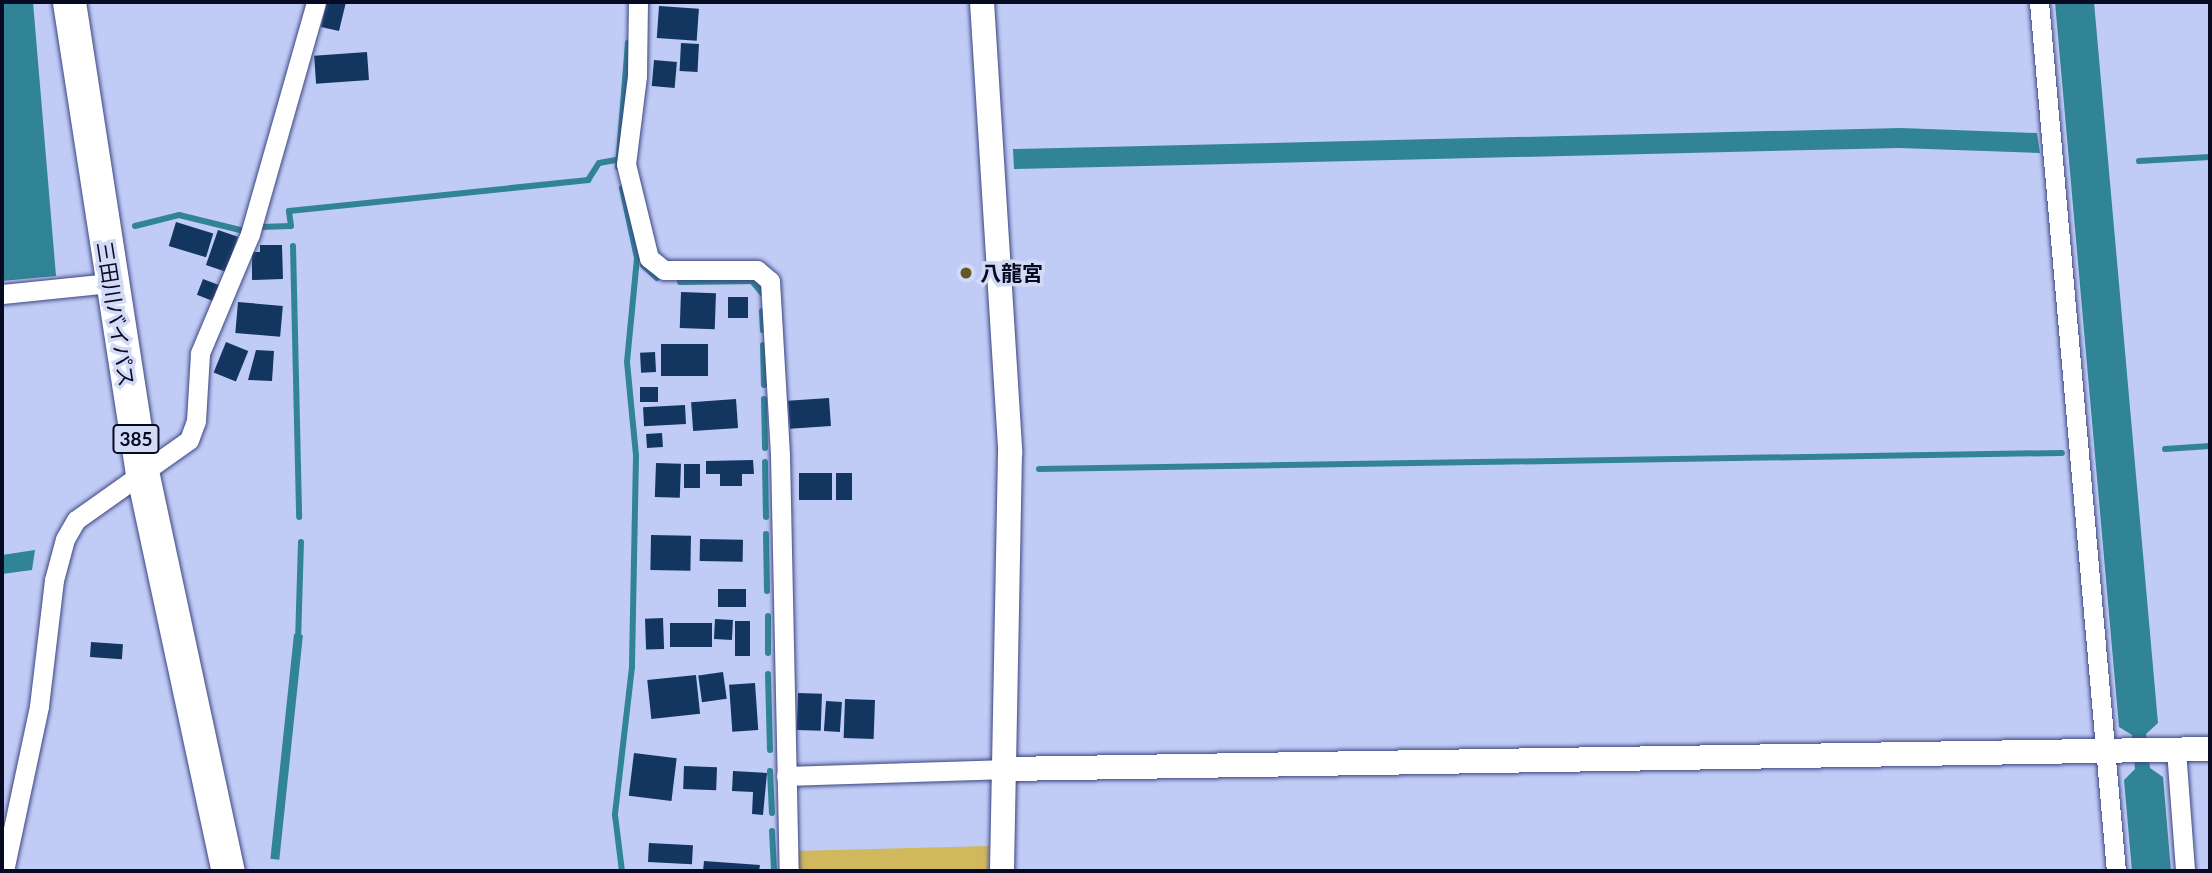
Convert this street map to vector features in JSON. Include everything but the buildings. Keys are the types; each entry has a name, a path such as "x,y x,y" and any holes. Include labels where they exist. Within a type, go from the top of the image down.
{"highway":[{"name":"三田川バイパス","path":"69,2 110,283 142,471 228,871"}],"street":[{"path":"4,871 39,706 54,580 65,539 76,520 142,471 172,455 193,431 200,353 250,234 316,2"},
{"path":"638,2 637,76 626,164 649,257 664,270 757,270 770,281 780,455 789,871"},
{"path":"982,2 1010,453 1007,768 1002,871"},
{"path":"2039,2 2116,871"},
{"path":"2,294 110,283"},
{"path":"786,776 1007,768 2105,755 2210,749"},
{"path":"2176,750 2185,871"}],"shaded area":[{"path":"2,2 33,2 56,276 2,281"},
{"path":"2055,2 2094,2 2158,723 2146,734 2150,768 2163,777 2171,871 2132,871 2124,780 2135,769 2132,735 2119,727"},
{"path":"1901,128 2037,133 2040,153 1899,148 1014,169 1013,149"},
{"path":"35,550 32,570 2,574 2,555"},
{"path":"294,634 303,635 279,860 270,859"},
{"path":"989,846 988,871 796,871 795,851"}],"waterway":[{"path":"618,167 628,42"},
{"path":"2139,161 2210,157"},
{"path":"260,227 291,226 289,211 588,180 599,163 616,160"},
{"path":"622,188 637,258 627,362 636,456 632,667 615,815 622,871"},
{"path":"135,226 179,215 240,230"},
{"path":"293,246 299,517"},
{"path":"643,265 657,278"},
{"path":"680,282 752,281 762,293"},
{"path":"762,311 763,330"},
{"path":"763,345 764,385"},
{"path":"764,399 765,448"},
{"path":"2165,449 2210,446"},
{"path":"1039,469 2062,453"},
{"path":"765,462 766,517"},
{"path":"766,534 767,591"},
{"path":"298,642 301,542"},
{"path":"768,616 768,653"},
{"path":"768,674 770,750"},
{"path":"770,771 772,813"},
{"path":"772,831 774,871"}],"place":[{"name":"八龍宮","path":"966,273"}]}
